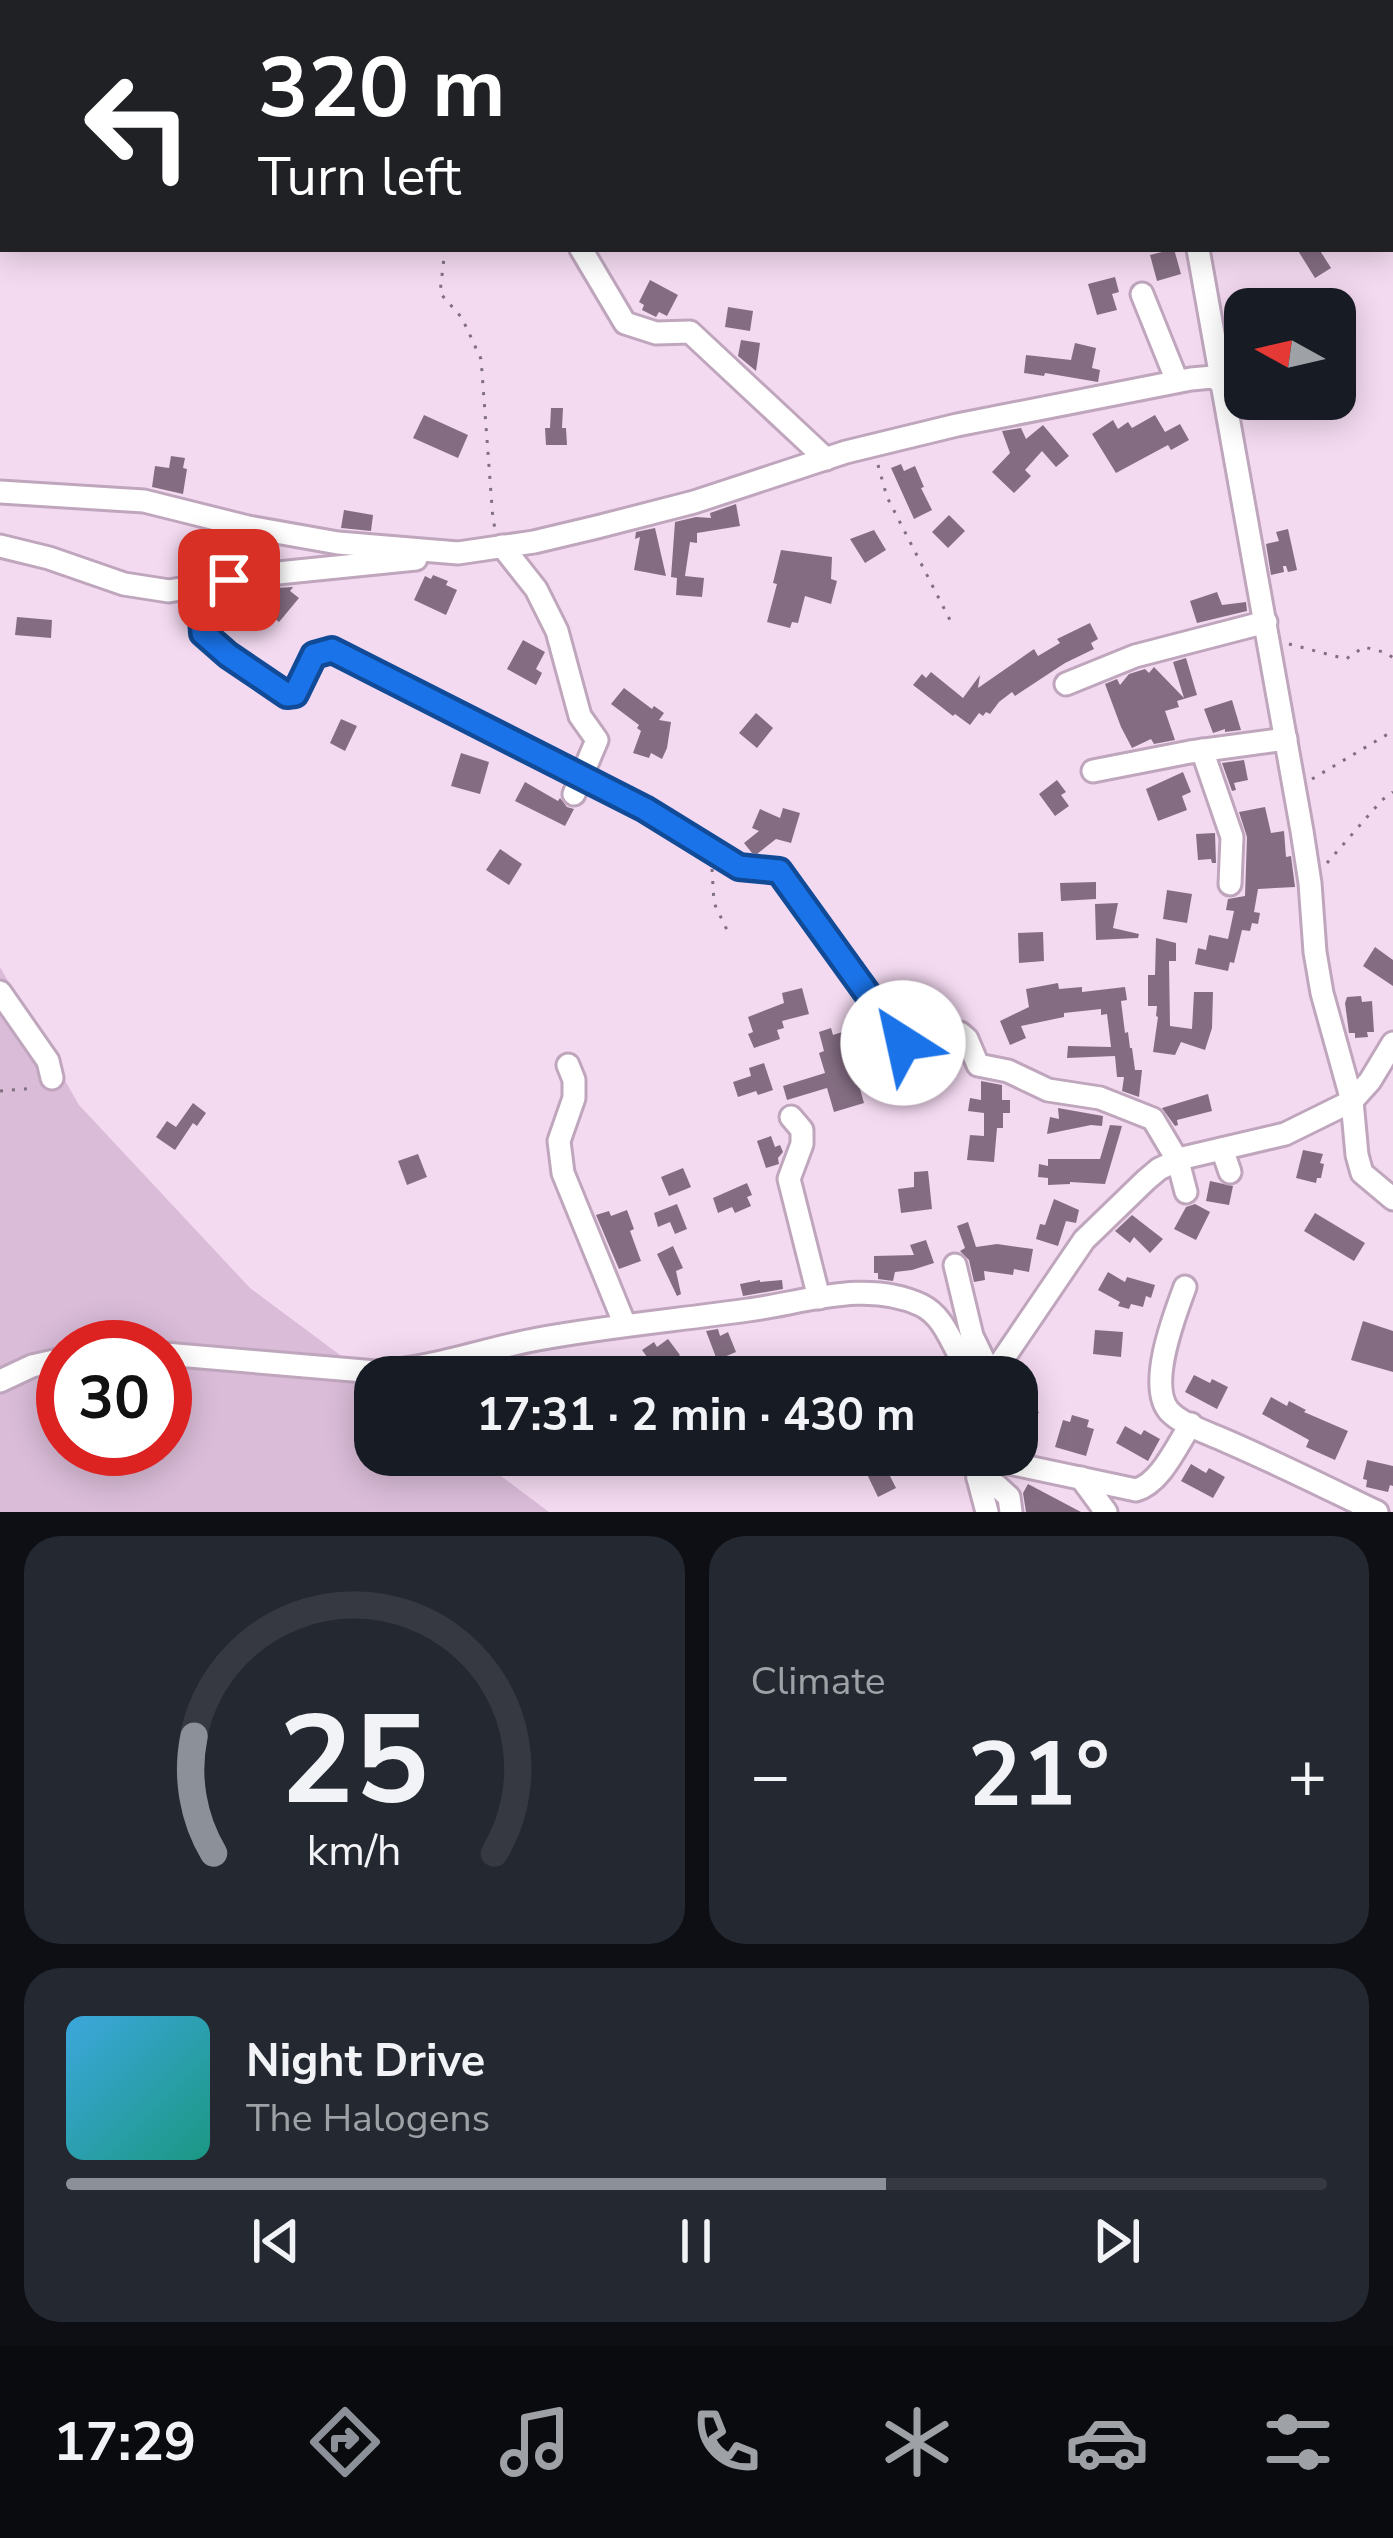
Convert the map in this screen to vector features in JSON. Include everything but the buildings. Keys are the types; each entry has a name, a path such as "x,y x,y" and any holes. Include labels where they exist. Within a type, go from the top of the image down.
{"street":[{"path":"583,252 625,323 656,333 690,332 826,459"},
{"path":"1199,252 1310,883 1318,973 1352,1101 1360,1168 1393,1199"},
{"path":"1142,294 1177,381"},
{"path":"0,546 124,584 169,591 258,574 381,564 555,537 694,502 870,446 1035,408 1177,381 1206,377 1220,381"},
{"path":"0,492 144,501 338,543 458,553"},
{"path":"502,546 536,589 557,631 580,716 597,740 577,785"},
{"path":"200,585 203,633 287,695 295,694 314,655 332,650 577,785 645,809 739,867 779,871 903,1043 916,1046 960,1033 978,1065 1008,1071 1048,1090 1100,1098 1153,1119 1178,1161 1186,1192"},
{"path":"1066,684 1135,656 1268,630"},
{"path":"1093,771 1286,739"},
{"path":"1202,750 1232,837 1230,884"},
{"path":"0,992 48,1061 52,1078"},
{"path":"1003,1356 1084,1240 1146,1180 1178,1161 1286,1134 1352,1101 1393,1043"},
{"path":"568,1065 574,1098 559,1141 563,1172 625,1325"},
{"path":"790,1117 802,1130 802,1144 790,1169 790,1193 819,1298"},
{"path":"1222,1149 1230,1172"},
{"path":"955,1265 980,1356"},
{"path":"1185,1287 1161,1361 1163,1396 1169,1410 1377,1512"},
{"path":"192,1356 400,1371 533,1340 855,1293 919,1304 945,1327 961,1356"},
{"path":"0,1381 36,1365"},
{"path":"1038,1472 1123,1489 1146,1487 1190,1424"},
{"path":"979,1476 987,1512"},
{"path":"988,1476 1009,1497 1011,1512"},
{"path":"1081,1478 1106,1512"}],"path":[{"path":"445,252 440,292 462,318 482,359 493,520 502,546"},
{"path":"870,446 887,497 951,622"},
{"path":"1268,630 1346,659 1364,647 1393,658"},
{"path":"1294,790 1393,731"},
{"path":"1310,883 1393,792"},
{"path":"711,850 714,903 728,932"},
{"path":"0,1091 39,1088 52,1078"}],"shaded area":[{"path":"0,967 79,1105 250,1288 354,1365 354,1476 501,1476 549,1512 0,1512"}],"route":[{"path":"229,580 200,585 203,633 287,695 295,694 314,655 332,650 645,809 739,867 779,871 903,1043"}]}
